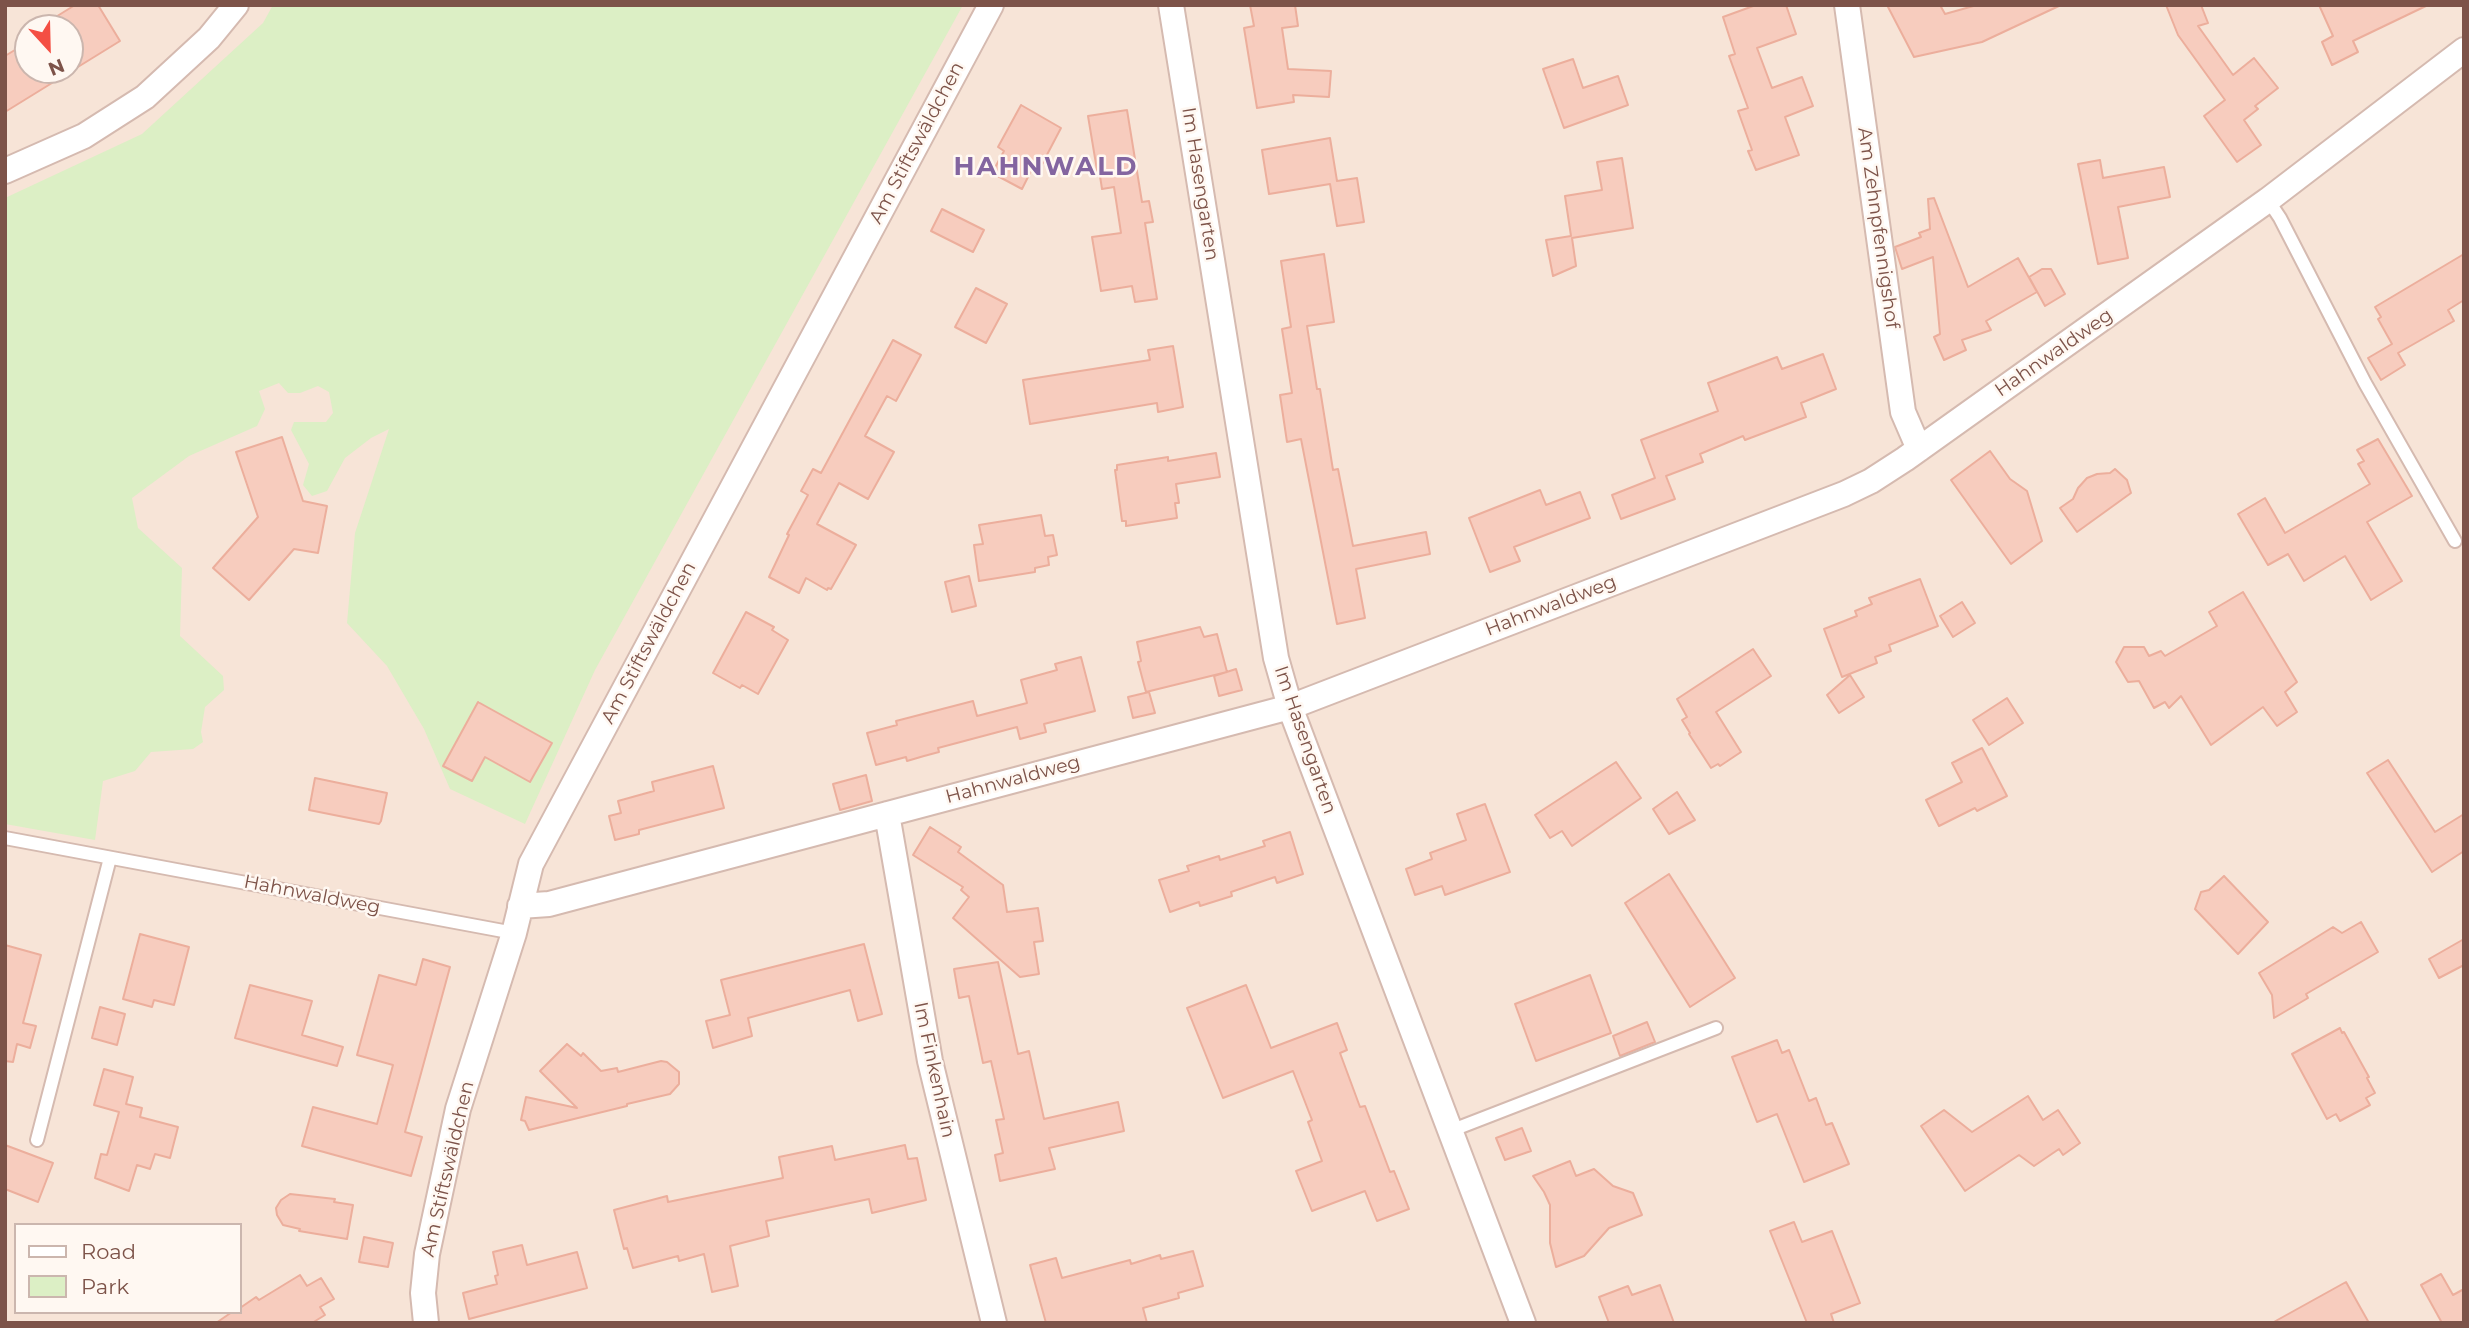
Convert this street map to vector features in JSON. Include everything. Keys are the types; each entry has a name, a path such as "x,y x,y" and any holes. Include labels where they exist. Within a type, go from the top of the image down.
{"street":[{"path":"5,171 84,136 145,97 209,38 236,5"},
{"name":"Am Stiftswäldchen","path":"426,1323 423,1293 427,1254 458,1109 514,933 531,864 991,5"},
{"name":"Im Hasengarten","path":"1171,5 1276,658 1290,706 1523,1323"},
{"name":"Am Zehnpfennigshof","path":"1847,5 1903,412 1919,449"},
{"name":"Hahnwaldweg","path":"520,906 549,904 1290,706 1844,494 1871,481 1919,449 2269,201 2464,50"},
{"name":"Im Finkenhain","path":"887,814 930,1060 994,1323"}],"lane":[{"path":"2269,201 2365,383 2455,541"},
{"name":"Hahnwaldweg","path":"5,838 514,933"},
{"path":"37,1140 110,858"},
{"path":"1450,1131 1716,1028"}],"shaded area":[{"path":"5,5 2464,5 2464,1323 5,1323"}],"green space":[{"path":"273,5 963,5 595,670 525,824 450,789 424,729 387,666 347,623 355,533 389,429 371,438 345,458 327,491 312,496 303,485 309,464 291,430 294,422 326,422 333,413 329,392 318,386 300,393 288,393 279,383 259,391 265,409 257,426 189,456 132,498 138,528 182,568 180,636 223,676 224,690 205,707 201,732 203,742 193,749 151,752 135,771 103,781 95,840 5,824 5,198 142,134 263,23"}],"building":[{"path":"75,5 98,5 120,41 84,63 84,14 61,14"},
{"path":"1250,5 1295,5 1298,26 1282,28 1288,69 1331,71 1329,97 1293,95 1294,102 1257,108 1244,28 1254,26"},
{"path":"1756,5 1786,5 1796,34 1757,48 1772,88 1802,77 1813,106 1785,117 1799,155 1756,170 1748,151 1752,150 1738,111 1748,108 1729,56 1735,54 1723,17"},
{"path":"1887,5 1940,5 1945,14 1977,5 2061,5 1982,42 1914,57"},
{"path":"2166,5 2201,5 2208,23 2198,26 2233,75 2254,58 2278,88 2255,106 2258,109 2244,120 2261,145 2237,162 2204,116 2225,100 2178,35"},
{"path":"2319,5 2428,5 2353,41 2358,52 2332,65 2322,42 2333,36"},
{"path":"14,51 14,84 50,84 5,112 5,56"},
{"path":"1573,59 1583,88 1618,76 1628,105 1564,128 1543,69"},
{"path":"1021,105 1061,128 1039,170 1033,167 1022,189 992,173 1004,151 998,147"},
{"path":"1127,110 1142,202 1149,201 1153,222 1145,223 1157,299 1135,302 1132,286 1101,291 1092,237 1121,233 1114,187 1102,189 1098,176 1088,116"},
{"path":"1330,138 1337,181 1357,178 1364,222 1337,226 1330,184 1269,194 1262,150"},
{"path":"1622,158 1633,228 1572,238 1576,266 1553,276 1546,240 1571,236 1565,196 1602,190 1597,162"},
{"path":"2100,160 2103,178 2164,167 2170,197 2118,207 2128,258 2098,264 2078,164"},
{"path":"1934,198 1968,287 2018,258 2037,292 1986,321 1991,330 1962,340 1966,350 1944,360 1934,337 1940,334 1933,257 1902,269 1895,247 1921,237 1919,233 1930,229 1928,199"},
{"path":"942,209 984,230 973,252 931,231"},
{"path":"1324,254 1334,322 1307,326 1333,470 1338,469 1353,546 1426,532 1430,554 1356,569 1365,618 1337,624 1301,439 1287,442 1280,395 1292,393 1282,329 1291,327 1281,261"},
{"path":"2464,254 2464,300 2448,310 2454,321 2398,353 2405,365 2381,380 2368,358 2392,344 2378,319 2381,317 2375,307"},
{"path":"2042,269 2051,269 2065,294 2045,306 2029,277"},
{"path":"976,288 1007,304 986,343 955,327"},
{"path":"893,340 921,355 896,401 887,396 865,436 894,452 868,499 839,483 817,524 856,545 831,589 827,590 806,578 799,593 769,577 789,535 787,534 808,495 801,491 813,469 821,473"},
{"path":"1173,346 1183,407 1158,412 1157,403 1030,424 1023,380 1150,360 1148,350"},
{"path":"1823,354 1836,389 1801,403 1806,417 1745,440 1743,436 1700,454 1703,462 1666,476 1675,499 1621,519 1612,495 1655,478 1641,440 1718,411 1708,383 1777,357 1782,369"},
{"path":"282,437 303,501 327,506 318,553 294,549 249,600 213,568 258,517 236,452"},
{"path":"2378,439 2412,496 2367,522 2402,581 2371,600 2345,556 2304,581 2288,554 2268,565 2238,514 2265,498 2285,533 2370,484 2358,464 2364,461 2357,450"},
{"path":"1990,451 2010,479 2027,491 2042,541 2011,564 1951,480"},
{"path":"1216,453 1220,477 1176,484 1179,503 1175,503 1177,518 1126,526 1126,521 1122,521 1115,470 1117,465 1168,457 1168,461"},
{"path":"2115,469 2127,480 2131,493 2077,532 2060,508 2073,499 2087,478 2110,473"},
{"path":"1540,490 1546,505 1580,492 1590,518 1514,547 1520,561 1490,572 1469,518"},
{"path":"1041,515 1045,536 1053,535 1057,555 1048,557 1049,565 1035,568 1035,572 979,581 974,545 983,544 979,525"},
{"path":"969,576 976,606 952,612 945,582"},
{"path":"1920,579 1938,626 1889,645 1891,651 1875,657 1877,663 1842,677 1824,629 1857,616 1855,611 1872,604 1869,598"},
{"path":"2243,592 2297,682 2285,692 2297,712 2277,726 2263,707 2211,745 2181,696 2169,708 2165,702 2154,708 2139,681 2128,682 2116,662 2124,647 2144,647 2149,656 2161,651 2165,656 2217,626 2209,612"},
{"path":"1962,602 1975,623 1953,637 1940,616"},
{"path":"746,612 774,627 772,630 788,640 758,694 742,685 740,688 713,673"},
{"path":"1200,627 1204,637 1217,634 1227,672 1146,692 1138,662 1141,661 1137,642"},
{"path":"1753,649 1771,676 1716,712 1741,752 1720,766 1718,764 1711,768 1682,720 1687,717 1677,699"},
{"path":"1081,657 1095,711 1044,724 1046,732 1020,739 1017,727 938,748 939,752 907,761 906,757 876,765 867,733 897,725 896,721 973,701 977,716 1027,703 1021,680 1057,670 1055,664"},
{"path":"1236,669 1242,690 1219,696 1214,676"},
{"path":"1850,675 1864,697 1839,713 1827,695"},
{"path":"1149,692 1155,713 1133,718 1128,697"},
{"path":"2007,698 2023,723 1989,745 1973,720"},
{"path":"478,702 552,743 530,782 485,757 472,781 443,766"},
{"path":"1982,748 2007,796 1939,826 1926,800 1962,782 1952,763"},
{"path":"2388,760 2435,832 2464,814 2464,851 2432,872 2367,773"},
{"path":"1616,762 1641,798 1572,846 1562,831 1550,838 1535,815"},
{"path":"713,766 724,808 639,830 639,834 615,840 609,816 621,813 618,801 654,791 652,782"},
{"path":"866,775 872,801 840,810 833,784"},
{"path":"315,778 387,793 379,824 309,810"},
{"path":"1677,792 1695,820 1669,834 1653,809"},
{"path":"1485,804 1510,872 1445,895 1442,886 1415,895 1406,869 1432,859 1430,853 1466,840 1457,814"},
{"path":"930,827 961,847 958,852 1003,885 1007,912 1038,908 1043,941 1034,942 1039,974 1020,977 953,918 969,897 961,890 963,887 913,855"},
{"path":"1290,832 1303,874 1277,883 1275,877 1231,892 1232,896 1200,906 1199,902 1170,912 1159,880 1189,871 1187,866 1219,856 1220,860 1265,846 1263,841"},
{"path":"1669,874 1735,978 1690,1007 1625,903"},
{"path":"2224,876 2268,922 2238,954 2195,909 2201,892 2209,890"},
{"path":"2361,922 2378,952 2306,994 2308,998 2274,1018 2272,995 2259,973 2333,927 2342,933"},
{"path":"140,934 189,947 174,1005 154,1000 152,1007 123,999"},
{"path":"2464,939 2464,965 2439,978 2429,959"},
{"path":"864,944 882,1014 858,1021 850,990 748,1018 752,1036 713,1048 706,1021 730,1015 721,980"},
{"path":"5,945 41,955 23,1023 36,1026 30,1048 17,1044 13,1062 5,1061"},
{"path":"423,959 450,967 405,1132 422,1137 411,1176 302,1146 313,1107 377,1124 393,1065 357,1055 379,975 416,985"},
{"path":"998,962 1018,1054 1029,1051 1044,1119 1118,1102 1124,1131 1049,1148 1055,1169 1000,1181 995,1155 1003,1153 996,1120 1004,1119 991,1061 983,1063 969,996 959,998 954,969"},
{"path":"1590,975 1611,1033 1536,1061 1515,1004"},
{"path":"250,985 312,1001 302,1035 343,1047 337,1066 235,1038"},
{"path":"1246,985 1271,1048 1337,1023 1347,1050 1340,1053 1360,1107 1365,1106 1390,1172 1394,1171 1409,1209 1377,1221 1365,1191 1312,1211 1296,1171 1322,1161 1308,1122 1312,1120 1293,1071 1223,1098 1187,1008"},
{"path":"100,1007 125,1014 117,1045 92,1038"},
{"path":"1647,1022 1655,1042 1620,1056 1613,1036"},
{"path":"2340,1028 2369,1077 2367,1078 2375,1093 2366,1098 2370,1105 2340,1121 2336,1114 2327,1119 2292,1054"},
{"path":"1777,1040 1782,1053 1789,1050 1809,1101 1816,1098 1826,1125 1832,1123 1849,1164 1804,1182 1777,1114 1757,1122 1732,1057"},
{"path":"567,1044 581,1056 583,1053 601,1071 617,1068 618,1072 661,1061 667,1062 679,1072 679,1084 670,1094 529,1130 525,1121 521,1120 526,1097 577,1108 540,1071"},
{"path":"104,1069 133,1077 126,1104 142,1108 140,1117 178,1127 170,1158 155,1154 150,1169 137,1165 129,1191 95,1178 101,1154 107,1155 119,1112 94,1105"},
{"path":"2028,1096 2043,1120 2058,1110 2080,1143 2063,1155 2059,1149 2034,1166 2019,1155 1965,1191 1921,1126 1944,1110 1972,1132"},
{"path":"1522,1128 1531,1151 1505,1160 1496,1138"},
{"path":"5,1145 53,1163 38,1202 5,1189"},
{"path":"905,1145 908,1159 917,1158 926,1200 872,1213 869,1199 766,1221 769,1236 730,1246 738,1286 712,1292 704,1254 679,1261 678,1256 633,1268 627,1248 624,1249 614,1210 667,1196 668,1202 783,1178 779,1157 832,1146 835,1160"},
{"path":"1570,1161 1576,1176 1594,1169 1613,1186 1633,1193 1642,1215 1609,1228 1584,1256 1556,1267 1550,1243 1550,1205 1533,1176"},
{"path":"290,1194 335,1199 334,1202 353,1205 347,1239 299,1231 300,1229 283,1225 276,1208 281,1200"},
{"path":"1794,1222 1802,1242 1832,1231 1860,1303 1831,1314 1834,1323 1807,1323 1770,1231"},
{"path":"364,1237 393,1243 388,1267 359,1262"},
{"path":"522,1245 527,1265 577,1252 587,1288 469,1319 463,1293 497,1284 495,1276 498,1275 493,1252"},
{"path":"1193,1251 1203,1286 1178,1293 1179,1298 1143,1308 1147,1323 1046,1323 1030,1265 1056,1258 1062,1278 1130,1260 1131,1264 1160,1255 1161,1259"},
{"path":"2441,1274 2453,1295 2464,1289 2464,1323 2442,1323 2421,1285"},
{"path":"300,1275 307,1286 321,1278 334,1299 320,1307 325,1315 312,1323 216,1323 229,1314 242,1314 242,1307 256,1297 259,1300"},
{"path":"2346,1282 2369,1323 2272,1323"},
{"path":"1660,1285 1674,1323 1609,1323 1599,1297 1628,1286 1632,1295"}],"district":[{"name":"HAHNWALD","path":"1046,167"}]}
